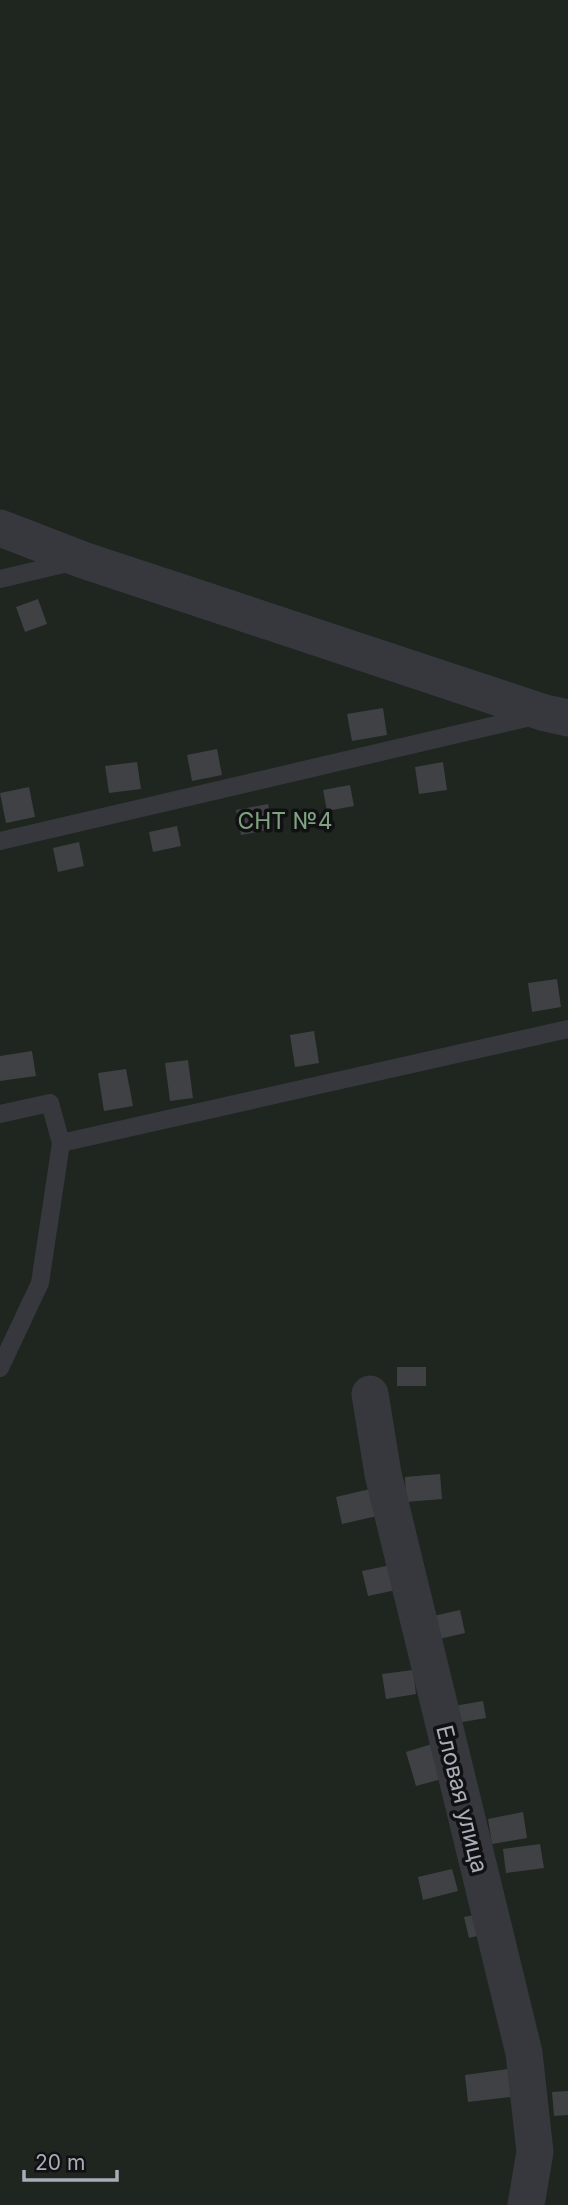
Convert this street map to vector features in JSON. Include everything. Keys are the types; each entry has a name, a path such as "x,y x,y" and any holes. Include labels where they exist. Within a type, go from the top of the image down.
{"street":[{"path":"0,528 83,560 556,716"},
{"name":"Еловая улица","path":"370,1394 383,1474 524,2053 535,2152 526,2205"}],"lane":[{"path":"0,579 83,560"},
{"path":"0,841 556,716"},
{"path":"61,1143 568,1029"},
{"path":"0,1114 50,1103 61,1143 40,1283 0,1368"}],"green space":[{"name":"СНТ №4","path":"0,0 568,0 568,2205 0,2205"}],"building":[{"path":"38,599 47,624 25,632 16,607"},
{"path":"383,708 387,735 352,741 347,714"},
{"path":"217,749 222,775 192,781 187,755"},
{"path":"137,762 141,789 109,793 105,766"},
{"path":"443,762 447,790 419,794 415,767"},
{"path":"350,785 354,806 327,811 323,790"},
{"path":"29,787 35,817 6,823 0,793"},
{"path":"268,804 273,829 241,835 236,810"},
{"path":"177,826 181,846 153,852 149,832"},
{"path":"79,842 84,866 58,872 53,848"},
{"path":"557,979 561,1007 532,1012 528,983"},
{"path":"314,1031 319,1063 295,1067 290,1035"},
{"path":"32,1051 36,1076 0,1081 0,1056"},
{"path":"188,1060 193,1098 170,1101 165,1063"},
{"path":"126,1069 133,1106 104,1111 98,1073"},
{"path":"397,1367 426,1367 426,1386 397,1386"},
{"path":"440,1474 442,1499 406,1502 405,1477"},
{"path":"370,1489 377,1516 342,1524 336,1497"},
{"path":"391,1565 396,1590 368,1596 362,1571"},
{"path":"460,1610 465,1633 435,1640 429,1617"},
{"path":"413,1670 416,1694 386,1699 382,1674"},
{"path":"483,1701 486,1718 457,1723 454,1706"},
{"path":"432,1744 442,1779 416,1786 406,1752"},
{"path":"523,1812 527,1838 492,1844 488,1819"},
{"path":"540,1844 544,1868 506,1873 503,1849"},
{"path":"452,1869 458,1891 423,1900 418,1877"},
{"path":"480,1914 485,1934 469,1938 464,1917"},
{"path":"508,2069 511,2097 468,2102 465,2075"},
{"path":"568,2091 568,2115 554,2116 552,2092"}]}
